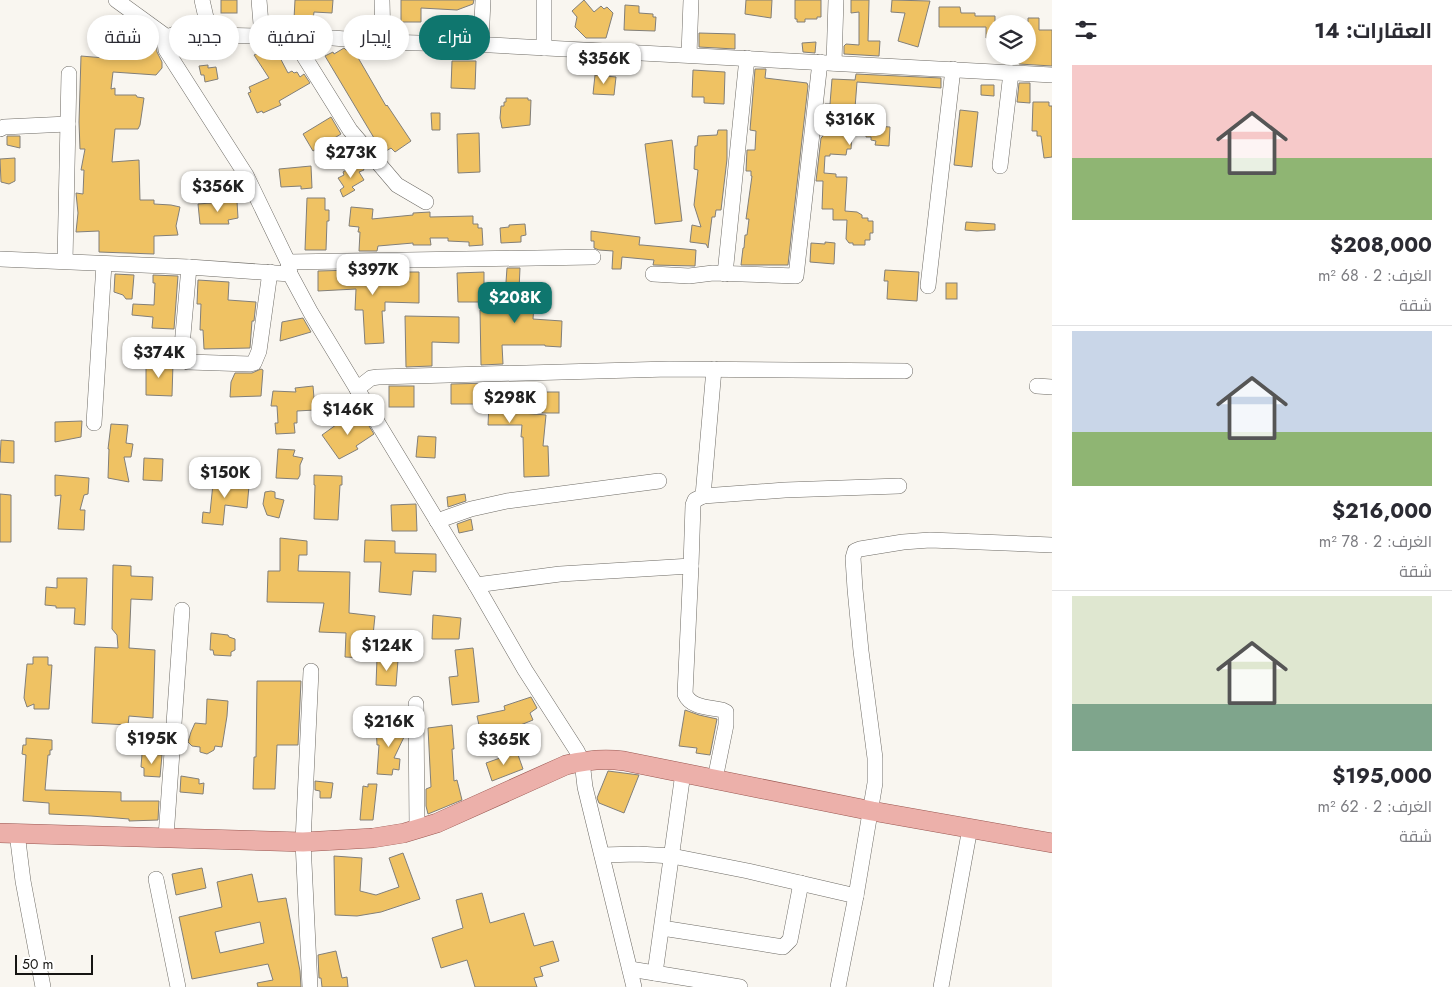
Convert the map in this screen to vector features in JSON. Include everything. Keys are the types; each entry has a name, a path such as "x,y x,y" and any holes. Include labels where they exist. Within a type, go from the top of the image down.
{"main road":[{"path":"8,833 303,842 373,838 417,829 458,815 566,765 582,761 612,760 872,811 1052,843"}],"street":[{"path":"116,0 167,37 165,43 166,50 246,175 311,313 582,761 585,787 634,987"},
{"path":"202,0 205,15"},
{"path":"259,0 260,15"},
{"path":"382,0 382,15"},
{"path":"482,15 483,0"},
{"path":"544,0 544,48"},
{"path":"689,55 691,0"},
{"path":"653,274 690,276 713,273 796,276 836,0"},
{"path":"490,45 1052,75"},
{"path":"725,274 747,58"},
{"path":"306,60 350,130 397,185 426,202"},
{"path":"928,286 953,69"},
{"path":"1000,166 1011,73"},
{"path":"65,261 69,74"},
{"path":"0,129 68,124"},
{"path":"0,259 270,272 289,268 593,257"},
{"path":"94,423 104,264"},
{"path":"189,267 182,346 184,358 188,362 254,363 259,351 270,272"},
{"path":"358,389 371,378 378,377 714,370 905,372"},
{"path":"702,496 714,370"},
{"path":"437,521 507,501 659,481"},
{"path":"714,779 726,725 726,712 692,704 684,694 693,506 695,500 702,496 785,490 899,486"},
{"path":"838,987 872,811 876,770 861,651 853,558 855,551 903,542 930,540 1052,544"},
{"path":"476,585 560,574 691,566"},
{"path":"166,837 182,610"},
{"path":"310,987 303,842 311,671"},
{"path":"416,704 417,829"},
{"path":"655,973 683,773"},
{"path":"941,987 970,828"},
{"path":"8,833 23,881 43,987"},
{"path":"602,855 638,854 672,856 856,896"},
{"path":"156,879 178,987"},
{"path":"662,928 783,947 790,940 801,883"},
{"path":"630,969 740,987"}],"building":[{"path":"221,0 237,0 237,13 221,13"},
{"path":"295,0 333,0 332,13 314,12 314,15 294,15"},
{"path":"401,0 474,0 473,4 457,10 421,8 419,22 409,22 409,15 401,15"},
{"path":"584,0 594,12 601,6 604,9 607,7 613,13 606,38 586,38 575,27 577,17 572,11"},
{"path":"746,0 772,0 771,18 745,14"},
{"path":"795,0 821,0 821,17 805,19 805,22 797,22 797,19 795,19"},
{"path":"851,0 869,0 868,41 880,41 879,56 844,54 844,46 846,44 859,45 859,12 851,13"},
{"path":"892,0 930,1 918,47 898,41 905,13 891,12"},
{"path":"625,5 639,6 639,13 653,14 653,17 656,17 655,31 624,30"},
{"path":"939,7 960,7 961,13 975,13 975,16 986,16 986,27 939,27"},
{"path":"1036,18 1039,18 1039,30 1052,30 1052,66 1036,65"},
{"path":"699,33 735,34 735,49 699,47"},
{"path":"816,42 815,53 803,52 802,43"},
{"path":"343,49 343,60 359,60 386,106 411,141 395,152 391,148 383,153 327,60 333,60 333,52 334,54"},
{"path":"81,56 87,57 87,60 159,60 159,56 162,62 162,68 156,75 113,72 111,89 115,88 115,95 136,95 137,97 144,98 138,129 115,129 112,162 139,160 140,200 154,200 154,204 180,207 176,226 178,235 154,236 154,254 99,252 99,231 76,232 78,213 76,193 83,194 84,170 81,170 85,149 80,149"},
{"path":"257,60 281,60 288,73 292,71 294,73 297,72 300,77 304,74 310,83 279,101 281,105 263,113 262,111 257,113 248,93 251,92 249,87 269,78"},
{"path":"452,61 476,61 475,89 451,88"},
{"path":"208,65 208,68 216,67 218,79 205,82 204,75 201,75 199,66"},
{"path":"755,69 766,69 765,78 807,83 808,86 788,265 741,265 749,219 746,219 752,176 751,171 746,171 747,150 755,150 756,131 750,130"},
{"path":"693,70 725,72 724,104 704,103 704,97 692,97"},
{"path":"856,74 941,78 941,88 857,82 854,121 850,121 848,137 852,137 851,149 847,149 846,155 830,154 830,156 825,156 824,173 836,174 836,177 847,177 845,211 857,212 862,215 862,218 868,218 868,221 873,221 873,233 870,233 870,240 865,240 865,245 849,243 846,239 847,220 833,220 833,209 822,209 823,181 816,181 821,138 823,136 825,104 830,104 832,79 855,80"},
{"path":"595,75 616,77 614,95 593,94"},
{"path":"1019,83 1030,83 1030,103 1017,102"},
{"path":"981,85 994,85 994,96 981,95"},
{"path":"506,98 528,98 528,100 531,100 530,125 502,128 500,118 501,106 504,106"},
{"path":"1033,102 1049,102 1049,106 1052,106 1052,157 1044,158 1041,136 1037,136 1037,131 1032,131"},
{"path":"960,110 978,112 972,167 954,165"},
{"path":"431,113 440,113 440,130 432,130"},
{"path":"331,117 341,134 313,151 303,134"},
{"path":"876,126 890,127 889,146 875,145 876,141 871,140 871,137 866,137 866,128 876,129"},
{"path":"718,130 727,130 727,159 721,210 716,210 715,217 712,217 708,248 706,244 690,242 692,225 701,227 694,205 698,170 694,169 695,146 697,146 698,136 717,135"},
{"path":"479,133 480,172 458,173 457,134"},
{"path":"7,136 20,136 20,148 7,145"},
{"path":"672,140 682,221 655,224 645,144"},
{"path":"15,158 15,181 9,184 1,182 0,159"},
{"path":"360,162 364,170 359,172 364,180 352,187 355,190 343,197 340,190 344,187 338,178 344,175 343,172"},
{"path":"311,166 312,188 301,189 301,186 281,187 279,169"},
{"path":"307,198 325,198 325,210 329,210 326,250 305,250"},
{"path":"237,201 238,218 228,220 229,224 200,224 198,204"},
{"path":"351,207 373,209 372,219 430,212 430,217 473,216 473,224 478,224 478,228 482,228 483,245 469,246 469,242 448,241 448,238 430,238 431,245 413,245 413,243 378,246 377,251 359,251 359,227 349,226"},
{"path":"966,222 995,224 995,230 965,230"},
{"path":"525,224 526,235 521,236 521,242 501,243 500,228 509,227 509,225"},
{"path":"591,231 640,237 639,245 696,250 695,266 653,265 654,260 622,257 621,269 612,269 613,251 594,248 594,241 591,241"},
{"path":"825,242 835,243 834,264 810,262 811,243 825,244"},
{"path":"507,268 520,268 519,290 535,291 533,319 562,321 561,347 502,345 503,364 481,365 480,310 504,310"},
{"path":"354,270 353,278 397,280 397,272 419,272 419,303 385,302 385,311 382,311 384,343 365,344 363,310 355,310 356,289 318,291 318,271"},
{"path":"885,270 919,272 917,301 887,299 888,281 884,281"},
{"path":"484,272 484,302 458,302 457,273"},
{"path":"115,274 134,275 132,299 126,299 123,295 114,292"},
{"path":"153,275 178,276 174,329 152,328 153,317 132,315 133,304 154,305 155,283 153,283"},
{"path":"198,280 229,282 228,300 256,302 254,321 252,321 250,348 204,349 203,330 200,330 201,304 197,304"},
{"path":"946,283 957,283 957,299 946,299"},
{"path":"405,316 459,317 459,343 432,342 432,366 406,367"},
{"path":"303,318 311,332 280,341 282,322"},
{"path":"146,362 173,363 172,396 146,395"},
{"path":"263,370 261,396 230,397 231,382 235,373 252,373"},
{"path":"492,383 492,396 498,396 498,404 511,405 510,412 546,415 543,446 548,446 549,476 524,477 522,425 488,425 489,404 451,404 451,384"},
{"path":"313,386 315,410 297,411 297,423 294,423 295,433 276,434 275,423 278,423 277,406 271,406 273,391 296,392 295,388"},
{"path":"389,386 414,386 414,407 389,407"},
{"path":"542,392 559,392 559,413 542,413"},
{"path":"361,413 374,434 356,446 358,449 339,459 322,435 340,422 346,423"},
{"path":"82,421 81,437 55,442 55,422"},
{"path":"111,424 128,425 126,443 133,444 131,457 124,457 129,482 108,478 108,449"},
{"path":"418,436 436,437 435,458 416,457"},
{"path":"1,440 14,441 14,463 0,462"},
{"path":"278,449 295,450 293,456 303,458 298,479 276,478"},
{"path":"144,458 163,459 162,481 143,480"},
{"path":"214,474 230,475 229,481 249,486 247,508 225,505 223,525 202,523 203,512 210,513"},
{"path":"55,475 89,478 88,494 84,495 80,510 85,510 84,530 58,529 61,495 55,496"},
{"path":"314,475 342,476 338,520 314,519"},
{"path":"265,492 275,492 275,498 284,500 279,518 267,515 263,504"},
{"path":"0,494 11,495 11,542 0,542"},
{"path":"465,494 466,501 448,507 447,497"},
{"path":"416,504 417,531 392,531 391,505"},
{"path":"471,519 473,530 459,533 457,524"},
{"path":"280,538 307,541 307,555 299,555 298,571 350,572 349,613 375,616 373,635 366,634 364,658 345,657 346,633 319,632 324,603 267,602 268,571 280,571"},
{"path":"365,540 395,541 395,553 436,554 436,572 413,571 411,595 379,592 381,562 364,562"},
{"path":"113,565 131,566 131,576 153,577 152,600 131,599 129,648 155,650 153,718 129,716 128,725 92,723 95,647 118,648 117,635 112,629"},
{"path":"57,578 87,578 85,625 74,624 75,608 56,608 56,606 45,605 46,587 57,588"},
{"path":"433,615 461,618 459,639 432,639"},
{"path":"211,633 228,635 235,639 235,650 231,652 231,656 214,655 213,650 210,650"},
{"path":"473,648 479,702 452,705 449,677 458,676 455,650"},
{"path":"33,657 48,657 48,665 52,665 49,709 34,709 34,704 27,707 24,698 27,664 33,664"},
{"path":"377,658 398,660 396,686 376,685"},
{"path":"257,681 301,681 298,745 277,745 275,789 253,789 254,757 256,757"},
{"path":"531,697 537,708 530,713 533,720 513,728 514,732 482,739 477,716 505,710 504,706"},
{"path":"207,699 228,701 222,747 215,746 214,750 207,754 200,752 200,747 192,746 188,742 195,723 206,724"},
{"path":"685,710 717,719 710,755 696,753 697,748 679,746"},
{"path":"376,724 403,727 405,735 394,758 400,759 399,770 393,769 392,775 377,774 379,745 377,745"},
{"path":"452,725 454,781 457,780 462,800 428,814 426,789 431,787 428,728"},
{"path":"26,738 52,740 52,750 50,750 50,755 48,755 45,790 121,792 121,801 159,801 158,820 129,821 129,819 49,814 49,803 23,801 26,755 22,754 23,745 26,745"},
{"path":"517,752 523,769 492,781 486,763"},
{"path":"142,754 162,755 160,777 144,776 144,768 141,767"},
{"path":"608,771 639,775 624,813 599,803 597,798"},
{"path":"181,776 199,779 199,784 204,783 203,794 180,792"},
{"path":"315,781 333,783 331,798 320,798 320,791 315,790"},
{"path":"368,784 377,784 373,820 360,820 363,786 368,787"},
{"path":"403,853 420,899 381,912 357,916 335,915 334,856 362,858 360,891 376,895 399,887 389,858"},
{"path":"202,868 206,888 176,895 172,874"},
{"path":"252,874 258,902 286,898 300,971 301,987 258,987 257,983 273,980 268,964 192,979 179,917 222,907 217,882","holes":["260,922 264,943 220,953 215,932"]},
{"path":"482,893 490,923 524,913 534,946 553,941 559,961 540,967 543,976 534,978 537,987 475,987 467,960 441,968 432,938 463,928 456,900"},
{"path":"336,951 342,978 347,977 348,987 322,987 321,978 319,978 318,955"}]}
